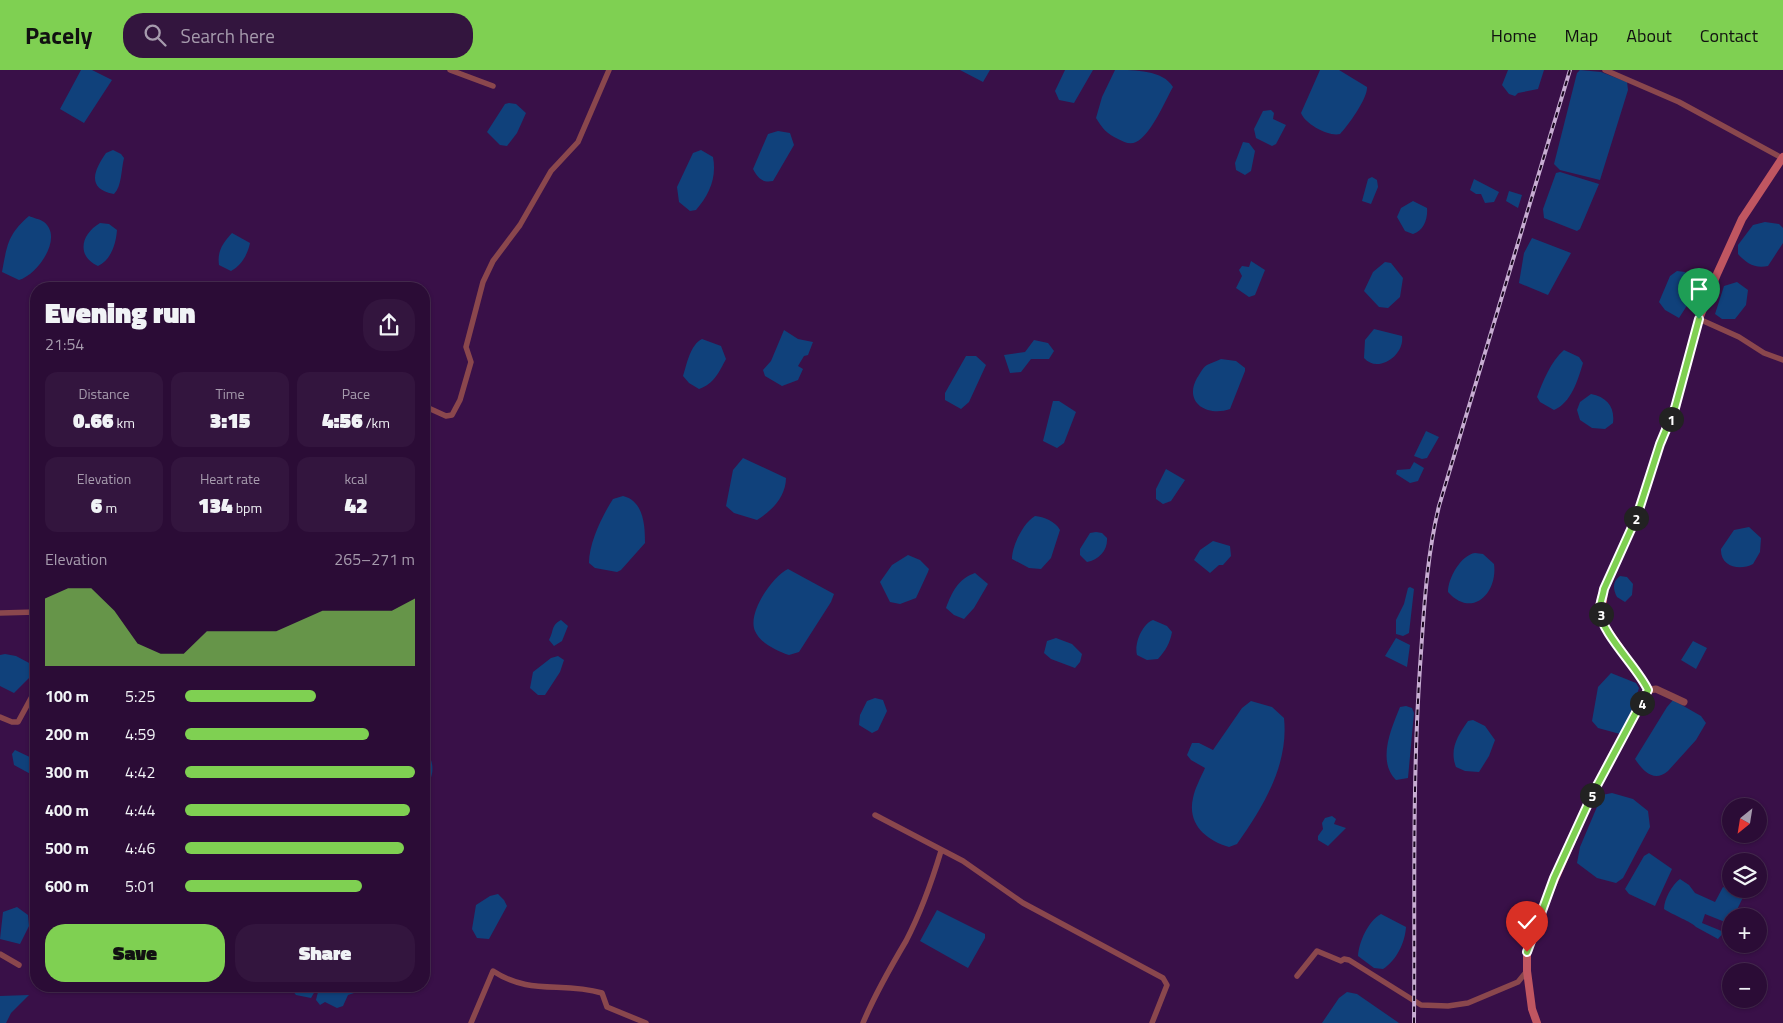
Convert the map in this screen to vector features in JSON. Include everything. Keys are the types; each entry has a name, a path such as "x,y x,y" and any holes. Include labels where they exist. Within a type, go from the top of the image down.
{"main road":[{"path":"1537,1023 1532,1009 1527,971 1527,952 1554,878 1608,762 1648,690 1604,625 1600,611 1604,589 1637,516 1660,444 1675,408 1699,319 1742,219 1783,158"}],"street":[{"path":"450,70 493,86"},
{"path":"430,409 446,416 452,415 460,400 471,362 466,347 483,282 493,261 520,225 551,171 578,142 609,70"},
{"path":"1604,70 1678,102 1783,158"},
{"path":"1699,319 1739,337 1764,353 1783,360"},
{"path":"0,614 30,612"},
{"path":"1648,690 1656,689 1684,702"},
{"path":"0,717 12,722 18,722 30,700"},
{"path":"875,815 963,861 1023,903 1163,978 1167,985 1152,1023"},
{"path":"863,1023 877,989 906,939 930,888 941,851"},
{"path":"1297,976 1317,951 1341,961 1344,959 1354,963 1421,1005 1448,1006 1468,1003 1483,995 1506,988 1518,982 1527,971"},
{"path":"0,954 19,965"},
{"path":"471,1023 493,971 509,981 530,986 588,989 602,993 607,1007 646,1023"}],"water":[{"path":"81,70 92,70 112,80 84,123 60,109"},
{"path":"960,70 990,70 983,82"},
{"path":"1065,70 1093,70 1074,103 1059,100 1055,91"},
{"path":"1115,70 1156,74 1163,77 1173,87 1152,125 1142,138 1134,143 1125,142 1111,135 1096,118 1102,97"},
{"path":"1320,70 1339,70 1367,87 1361,105 1340,134 1330,134 1318,129 1307,121 1301,113"},
{"path":"1508,70 1544,70 1538,89 1518,93 1515,96 1509,94 1502,85"},
{"path":"1580,70 1601,72 1627,82 1628,90 1600,180 1560,170 1554,164 1577,73"},
{"path":"505,104 516,104 526,113 517,133 507,146 500,145 487,132"},
{"path":"1271,110 1274,113 1273,119 1286,125 1276,144 1272,146 1256,138 1254,129 1263,111"},
{"path":"778,131 790,133 794,145 773,181 766,181 759,177 753,169 768,134"},
{"path":"1243,142 1249,143 1255,151 1251,171 1245,175 1236,170 1235,163"},
{"path":"113,150 124,158 120,182 114,194 99,188 95,178 102,159 106,153"},
{"path":"701,150 713,157 713,179 701,204 696,210 690,211 679,202 677,187 693,153"},
{"path":"1560,172 1599,184 1580,229 1577,231 1544,218 1543,209 1556,173"},
{"path":"1372,177 1377,180 1378,187 1371,204 1362,201 1368,179"},
{"path":"1474,179 1499,192 1494,202 1485,203 1481,194 1476,194 1470,190"},
{"path":"1509,191 1522,195 1518,208 1506,201"},
{"path":"1413,201 1427,208 1427,212 1423,227 1413,234 1405,231 1397,217 1401,208"},
{"path":"29,216 41,220 49,229 51,237 50,246 40,264 26,277 19,280 2,272 5,254 10,241 22,222"},
{"path":"1765,222 1779,224 1783,228 1783,243 1768,266 1759,267 1748,263 1738,254 1738,245 1753,225"},
{"path":"100,223 109,224 117,230 112,251 106,260 98,266 86,257 84,245 89,233"},
{"path":"232,233 250,243 244,259 231,271 219,265 219,256 221,248"},
{"path":"1532,238 1571,253 1548,295 1519,283 1524,253"},
{"path":"1251,261 1265,270 1255,295 1249,297 1236,288 1242,276 1239,270 1242,266 1249,267"},
{"path":"1385,262 1391,263 1403,278 1400,297 1388,308 1379,307 1364,291 1373,272"},
{"path":"1677,271 1685,272 1697,280 1695,293 1679,318 1665,310 1659,302 1670,276"},
{"path":"1737,282 1748,290 1746,305 1735,319 1722,319 1715,314 1724,286"},
{"path":"1374,329 1402,336 1402,343 1395,356 1383,363 1376,364 1364,358 1365,340"},
{"path":"784,330 798,339 813,342 808,355 804,356 798,366 803,369 798,380 782,386 765,376 763,370 771,361"},
{"path":"702,339 721,346 726,359 712,381 699,389 689,383 683,376 692,350"},
{"path":"1034,340 1048,343 1054,351 1049,359 1031,359 1021,372 1010,373 1004,355 1025,352"},
{"path":"1564,350 1579,357 1583,363 1569,397 1560,407 1554,410 1540,402 1537,397 1551,365"},
{"path":"966,356 976,356 986,365 969,402 961,409 945,400 945,393"},
{"path":"1221,359 1236,361 1245,368 1245,371 1230,409 1214,411 1200,406 1195,401 1193,387 1207,365"},
{"path":"1591,394 1606,400 1613,412 1613,423 1605,429 1592,428 1580,420 1577,410 1580,402"},
{"path":"1053,401 1059,401 1076,412 1064,443 1057,448 1043,441"},
{"path":"1426,431 1439,437 1427,458 1422,459 1414,456"},
{"path":"743,458 786,478 781,497 768,512 757,520 734,513 726,506 733,470"},
{"path":"1414,462 1424,468 1418,481 1410,483 1396,474 1397,470 1410,469"},
{"path":"1166,469 1185,480 1171,501 1163,504 1156,499 1156,489"},
{"path":"623,496 635,503 642,515 645,543 617,572 595,568 589,563 591,547 597,530 613,499"},
{"path":"1035,516 1049,520 1060,530 1051,558 1041,569 1029,568 1012,559 1019,535 1026,524"},
{"path":"1749,527 1761,538 1760,552 1753,564 1737,567 1727,564 1721,549 1734,530"},
{"path":"1090,533 1102,533 1107,538 1106,547 1099,557 1087,562 1080,555 1080,549"},
{"path":"1213,541 1230,546 1231,556 1223,565 1219,565 1210,573 1194,560 1200,550"},
{"path":"1475,553 1483,554 1494,564 1494,575 1488,593 1482,599 1474,603 1466,603 1457,600 1448,592 1450,580 1460,563"},
{"path":"908,555 920,560 929,569 928,572 916,598 900,604 890,602 880,582 892,565"},
{"path":"788,569 834,594 831,602 799,652 789,655 765,643 757,635 753,623 762,596 768,587"},
{"path":"975,573 988,584 974,608 964,619 954,615 946,608 960,582"},
{"path":"1620,576 1627,577 1633,584 1632,595 1625,602 1617,597 1614,588 1614,583"},
{"path":"1410,587 1414,589 1409,633 1403,636 1396,634 1396,620"},
{"path":"561,620 568,626 562,641 554,646 549,640 554,626"},
{"path":"1153,620 1167,626 1172,632 1167,646 1158,659 1147,660 1137,655 1136,651 1142,630"},
{"path":"1056,638 1072,644 1082,654 1080,662 1075,668 1051,659 1044,653 1047,641"},
{"path":"1396,638 1410,645 1407,667 1385,656"},
{"path":"1693,641 1707,648 1696,669 1681,660"},
{"path":"0,655 16,656 30,663 30,677 14,693 0,686"},
{"path":"558,656 564,660 560,672 545,695 538,695 530,688 533,672 551,658"},
{"path":"1611,673 1636,683 1639,688 1633,707 1620,734 1598,728 1592,721 1598,687"},
{"path":"875,698 883,700 887,711 878,730 872,733 859,725 860,715 867,701"},
{"path":"1673,700 1701,716 1706,723 1696,740 1668,771 1654,776 1645,771 1635,759"},
{"path":"1251,701 1272,707 1284,718 1282,752 1278,769 1265,800 1237,844 1229,847 1206,835 1196,823 1193,816 1193,798 1205,768 1191,760 1187,755 1192,743 1199,743 1213,750 1242,708"},
{"path":"1400,707 1412,708 1414,713 1408,778 1396,780 1387,764 1388,745"},
{"path":"1473,720 1485,726 1495,740 1489,756 1479,772 1465,771 1456,767 1454,760 1454,748 1458,737 1468,721"},
{"path":"15,750 30,757 30,774 14,765 12,754"},
{"path":"430,760 431,760 432,773 430,781"},
{"path":"1612,793 1633,799 1648,811 1650,827 1623,878 1616,883 1597,878 1577,863 1580,847 1602,795"},
{"path":"1332,816 1336,819 1334,824 1346,828 1328,846 1318,840 1318,836 1323,829 1322,823 1325,818"},
{"path":"1649,853 1672,869 1655,906 1629,894 1625,889 1644,856"},
{"path":"1680,879 1689,885 1695,893 1715,902 1722,889 1722,898 1743,898 1738,908 1722,908 1722,921 1705,914 1702,923 1722,931 1718,939 1664,909 1665,901 1674,885"},
{"path":"498,894 507,906 489,939 477,938 472,929 476,905 490,896"},
{"path":"17,907 28,915 29,926 20,944 0,939 3,912"},
{"path":"937,910 985,934 985,938 968,968 920,941"},
{"path":"1381,914 1406,927 1399,951 1388,966 1383,969 1374,968 1358,956 1365,932 1376,917"},
{"path":"294,992 314,992 311,998 296,995"},
{"path":"318,992 357,992 348,995 343,1006 337,1008 325,1002 320,1005 316,1000"},
{"path":"1347,992 1357,994 1399,1023 1322,1023 1339,998"},
{"path":"29,995 11,1013 6,1023 0,1023 0,996"}],"railway":[{"path":"1414,1023 1414,845 1417,711 1426,586 1431,546 1439,506 1570,70"}],"route":[{"path":"1527,952 1537,920 1554,878 1593,793 1648,690 1646,684 1604,625 1600,611 1604,589 1637,516 1660,444 1675,408 1699,319"}]}
